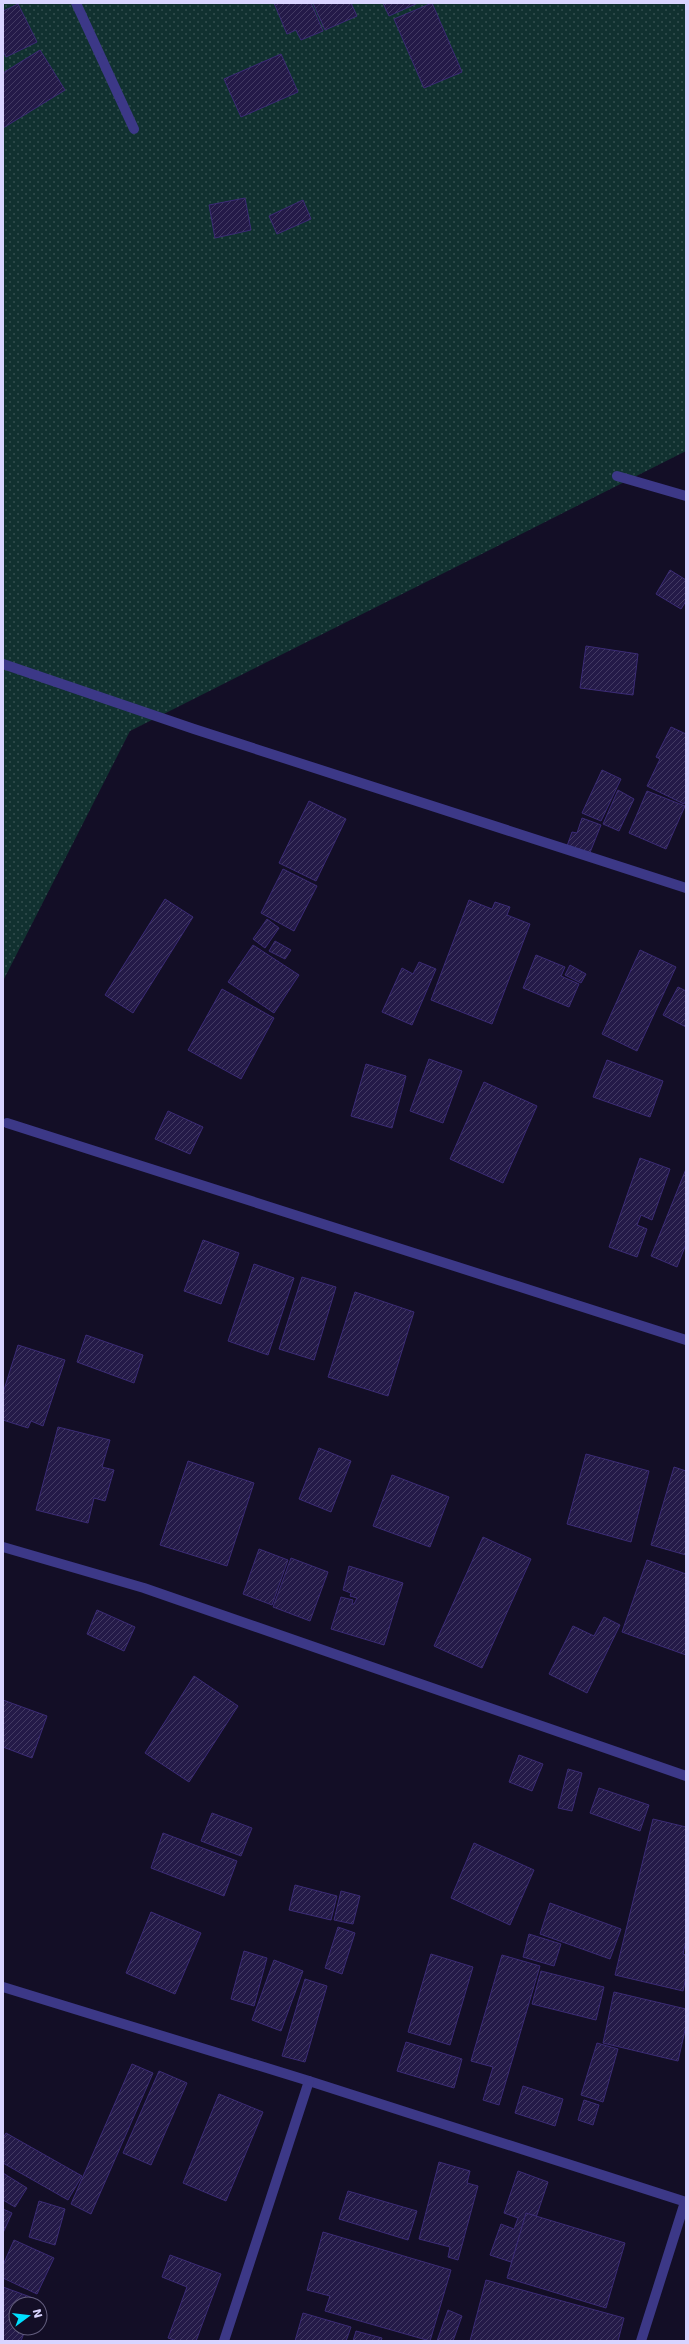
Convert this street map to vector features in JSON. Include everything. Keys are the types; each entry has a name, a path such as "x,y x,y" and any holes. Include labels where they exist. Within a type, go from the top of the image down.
{"street":[{"path":"76,3 134,129"},
{"path":"617,476 686,496"},
{"path":"3,664 202,731 686,888"},
{"path":"7,1122 686,1340"},
{"path":"3,1547 144,1588 686,1776"},
{"path":"3,1987 309,2081 685,2202 641,2341"},
{"path":"224,2341 309,2081"}],"green space":[{"path":"3,3 686,3 686,451 130,731 3,981"}],"building":[{"path":"274,3 311,3 323,31 301,40 296,30 287,34"},
{"path":"313,3 351,3 357,16 325,30"},
{"path":"383,3 418,3 389,16"},
{"path":"432,3 462,72 424,88 394,19"},
{"path":"18,4 37,42 6,57 3,51 3,11"},
{"path":"40,50 65,90 3,128 3,73"},
{"path":"281,54 298,92 241,117 224,79"},
{"path":"245,198 251,230 215,238 209,205"},
{"path":"303,200 311,219 277,234 269,216"},
{"path":"670,570 686,580 686,601 681,609 656,594"},
{"path":"586,646 638,654 633,695 580,688"},
{"path":"671,727 686,734 686,800 684,804 647,786 660,759 656,757"},
{"path":"602,770 621,779 601,821 582,813"},
{"path":"618,790 634,799 619,831 603,824"},
{"path":"647,791 685,806 666,849 629,833"},
{"path":"309,801 346,819 316,881 279,863"},
{"path":"582,818 601,825 589,855 567,846 572,832 577,833"},
{"path":"283,869 317,886 294,931 261,913"},
{"path":"165,899 193,917 133,1013 105,995"},
{"path":"469,900 492,909 495,902 510,907 507,915 530,924 492,1024 431,1000"},
{"path":"267,919 279,928 265,948 253,939"},
{"path":"275,941 291,950 285,959 269,951"},
{"path":"253,945 299,975 274,1013 228,982"},
{"path":"640,950 676,967 637,1051 602,1034"},
{"path":"536,955 565,967 561,976 579,984 569,1007 523,988"},
{"path":"419,962 436,969 412,1025 382,1012 402,968 413,974"},
{"path":"570,965 586,974 581,983 565,975"},
{"path":"678,987 686,991 686,1027 663,1015"},
{"path":"222,989 274,1018 241,1079 188,1050"},
{"path":"429,1059 462,1071 443,1123 410,1111"},
{"path":"607,1060 663,1081 650,1117 593,1097"},
{"path":"366,1064 406,1076 392,1128 351,1116"},
{"path":"484,1082 537,1106 503,1183 450,1159"},
{"path":"168,1111 203,1127 190,1154 155,1139"},
{"path":"640,1158 670,1169 652,1220 641,1215 637,1225 647,1229 637,1257 609,1247"},
{"path":"686,1169 686,1244 677,1267 651,1256"},
{"path":"203,1240 239,1253 221,1304 184,1291"},
{"path":"254,1264 294,1278 268,1355 228,1341"},
{"path":"302,1277 336,1287 314,1360 279,1349"},
{"path":"355,1292 414,1312 388,1396 328,1377"},
{"path":"86,1335 143,1355 134,1383 77,1362"},
{"path":"18,1345 65,1360 43,1426 31,1421 28,1428 3,1420 3,1393"},
{"path":"58,1427 110,1440 102,1467 114,1470 105,1501 94,1498 88,1523 36,1510"},
{"path":"319,1448 351,1461 331,1512 299,1499"},
{"path":"586,1454 649,1471 631,1542 567,1524"},
{"path":"188,1461 254,1483 227,1566 160,1545"},
{"path":"674,1467 686,1471 686,1555 651,1545"},
{"path":"392,1475 449,1497 430,1547 373,1526"},
{"path":"483,1537 531,1559 482,1668 434,1646"},
{"path":"259,1549 288,1560 272,1605 243,1594"},
{"path":"291,1558 328,1572 310,1621 273,1607"},
{"path":"647,1560 686,1574 686,1655 622,1632"},
{"path":"349,1566 403,1583 384,1645 331,1629 341,1597 353,1600 352,1604 354,1604 357,1598 350,1596 351,1593 343,1590"},
{"path":"97,1610 135,1627 124,1651 87,1634"},
{"path":"604,1617 620,1625 587,1693 549,1674 573,1626 594,1636"},
{"path":"194,1676 238,1706 189,1782 145,1753"},
{"path":"3,1700 47,1716 32,1758 3,1747"},
{"path":"519,1755 543,1764 532,1791 509,1782"},
{"path":"568,1769 582,1773 572,1811 558,1808"},
{"path":"599,1788 649,1805 640,1831 590,1813"},
{"path":"212,1813 252,1828 241,1856 201,1841"},
{"path":"653,1819 686,1827 686,1941 683,1954 686,1955 686,1977 683,1991 615,1975"},
{"path":"163,1833 237,1861 224,1896 151,1868"},
{"path":"474,1843 534,1870 510,1925 451,1898"},
{"path":"295,1885 337,1896 331,1920 289,1910"},
{"path":"341,1891 360,1896 353,1924 334,1920"},
{"path":"550,1903 621,1929 610,1959 540,1934"},
{"path":"151,1912 201,1933 175,1994 126,1973"},
{"path":"338,1927 355,1933 342,1974 325,1968"},
{"path":"529,1934 561,1944 554,1966 523,1957"},
{"path":"244,1951 267,1958 254,2006 231,1999"},
{"path":"431,1954 473,1967 450,2045 408,2032"},
{"path":"502,1955 540,1966 499,2105 483,2100 493,2067 471,2061"},
{"path":"274,1960 303,1971 281,2031 252,2020"},
{"path":"541,1971 604,1987 596,2020 532,2004"},
{"path":"305,1979 327,1986 305,2062 282,2056"},
{"path":"614,1992 686,2009 686,2026 678,2061 603,2043"},
{"path":"406,2042 462,2059 454,2088 397,2071"},
{"path":"597,2043 618,2049 603,2102 581,2095"},
{"path":"132,2064 153,2073 91,2214 71,2204"},
{"path":"159,2071 187,2083 151,2165 123,2153"},
{"path":"523,2086 563,2099 555,2126 515,2113"},
{"path":"219,2094 263,2112 226,2201 183,2183"},
{"path":"584,2100 599,2105 593,2125 578,2120"},
{"path":"6,2133 82,2176 68,2200 3,2163 3,2138"},
{"path":"439,2162 470,2171 467,2183 478,2186 458,2260 448,2257 450,2247 419,2239"},
{"path":"518,2171 548,2182 520,2265 490,2255 501,2224 514,2229 518,2218 504,2213"},
{"path":"3,2173 27,2188 15,2207 3,2200"},
{"path":"348,2191 417,2211 408,2240 339,2219"},
{"path":"39,2201 65,2209 55,2245 29,2237"},
{"path":"3,2209 12,2213 3,2233"},
{"path":"526,2213 625,2243 606,2308 507,2278"},
{"path":"323,2232 451,2270 430,2341 325,2311 330,2296 307,2290"},
{"path":"14,2240 54,2258 37,2294 3,2278 3,2265"},
{"path":"170,2255 221,2274 196,2341 177,2341 168,2338 187,2287 162,2277"},
{"path":"486,2280 624,2318 618,2341 470,2341"},
{"path":"3,2287 28,2296 8,2296 8,2336 23,2336 21,2341 3,2341"},
{"path":"448,2310 462,2316 453,2341 437,2341"},
{"path":"303,2313 351,2327 346,2341 295,2341"},
{"path":"356,2331 382,2338 381,2341 353,2341"}]}
